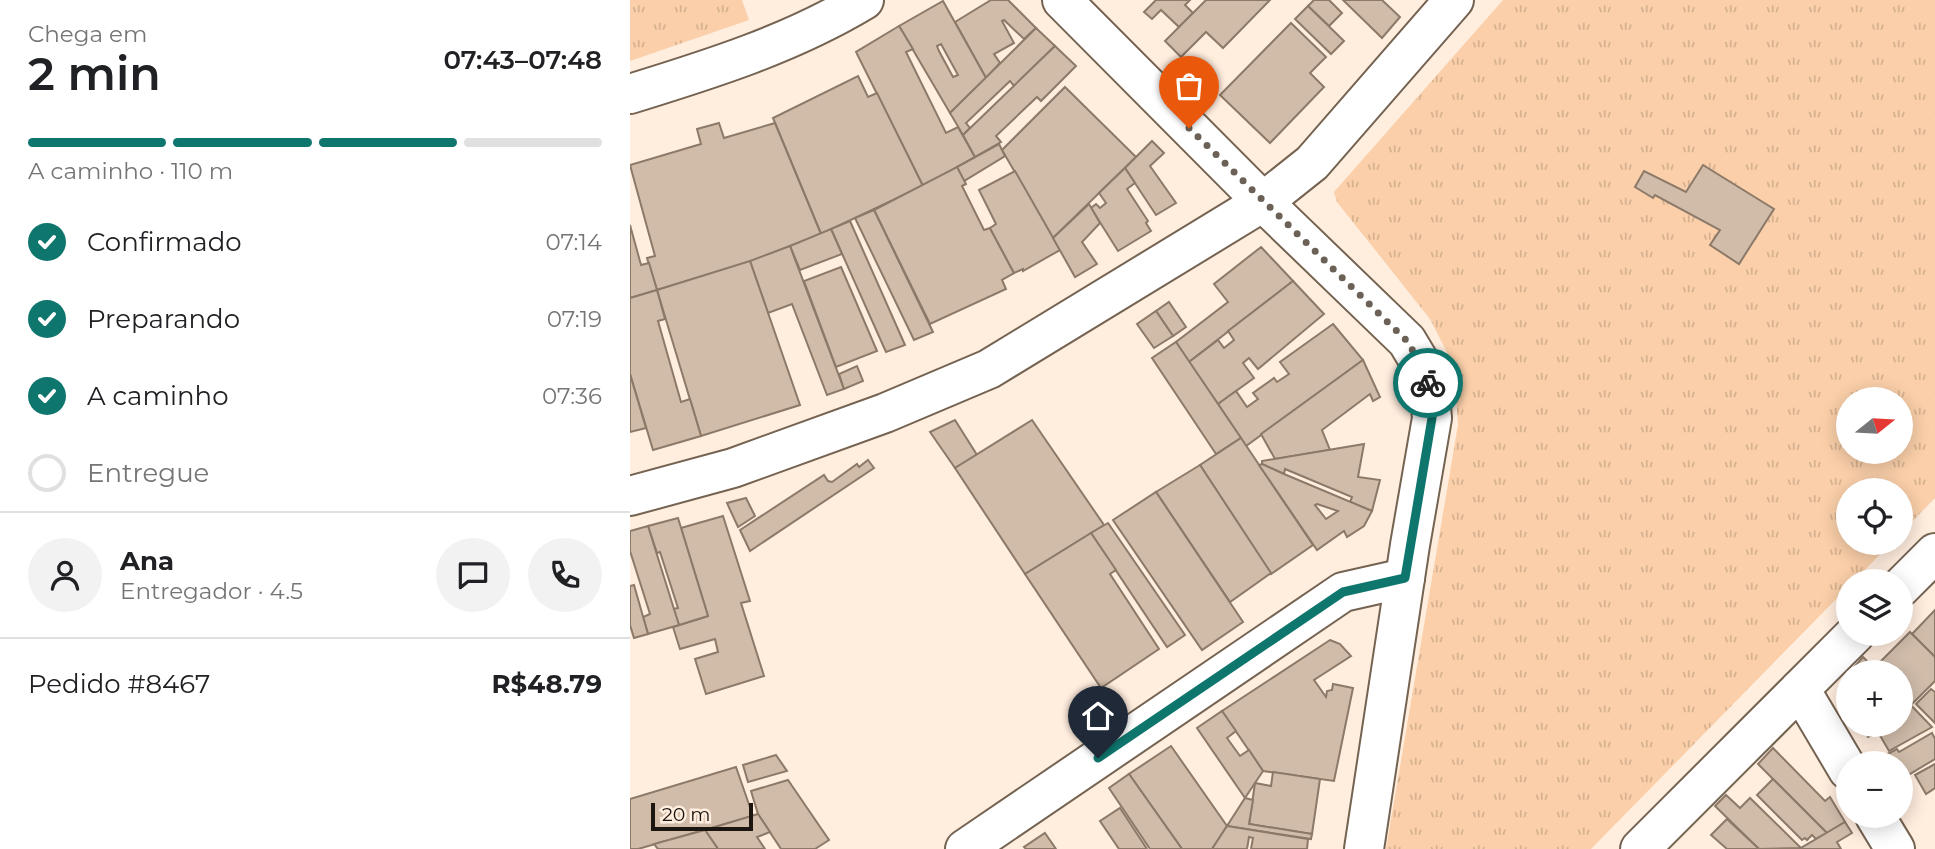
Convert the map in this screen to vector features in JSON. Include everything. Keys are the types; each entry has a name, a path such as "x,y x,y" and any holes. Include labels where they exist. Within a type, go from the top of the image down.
{"street":[{"path":"630,94 740,59 835,17 864,0"},
{"path":"1062,0 1263,202 1407,341 1428,376 1432,418 1364,849"},
{"path":"630,496 733,468 886,413 989,369 1263,202 1312,163 1454,0"},
{"path":"1913,575 1935,553"},
{"path":"965,849 1343,592 1405,578"},
{"path":"1640,849 1843,646"},
{"path":"1800,689 1837,751"},
{"path":"1882,828 1895,849"}],"green space":[{"path":"630,0 742,0 749,20 630,61"},
{"path":"1503,0 1935,0 1935,498 1913,521 1913,478 1836,478 1836,555 1879,555 1866,569 1836,569 1836,599 1591,849 1386,849 1458,425 1454,366 1430,319 1337,202 1334,192"}],"building":[{"path":"991,0 1008,0 1036,28 1024,39 1002,21 1014,43 994,54 1000,63 986,78 955,22"},
{"path":"1156,0 1190,0 1185,5 1193,13 1179,27 1161,10 1152,19 1144,12"},
{"path":"1206,0 1270,0 1223,48 1206,32 1181,57 1165,41"},
{"path":"1314,0 1329,0 1342,13 1329,26 1308,6"},
{"path":"1343,0 1382,0 1400,17 1382,38"},
{"path":"943,1 986,78 950,113 899,26","holes":["941,44 958,75 953,77 937,46"]},
{"path":"1308,6 1344,41 1331,54 1295,19"},
{"path":"1291,23 1326,57 1310,73 1324,87 1270,143 1220,95"},
{"path":"899,26 913,49 906,52 946,133 958,127 975,157 923,186 856,52"},
{"path":"1036,28 1055,46 1014,86 1010,81 966,123 970,128 963,135 950,113"},
{"path":"1055,46 1076,66 1041,101 1037,97 996,136 1001,142 975,157 963,135"},
{"path":"858,76 868,97 877,93 923,186 821,234 773,118"},
{"path":"1065,87 1136,157 1053,238 1002,150"},
{"path":"719,123 724,138 775,123 821,234 741,265 657,290 647,258 655,256 630,165 701,144 697,129"},
{"path":"1152,141 1164,153 1150,166 1176,203 1156,215 1125,168"},
{"path":"999,144 1005,156 964,181 957,167"},
{"path":"1703,165 1774,209 1739,264 1710,245 1720,230 1635,187 1644,171 1686,192"},
{"path":"957,167 966,184 962,186 984,230 990,228 1014,273 1002,280 1006,289 930,324 874,210"},
{"path":"1125,168 1135,183 1127,189 1148,221 1146,223 1151,231 1118,251 1091,208 1096,204 1100,208 1106,203 1099,193"},
{"path":"1015,171 1060,250 1023,271 1014,273 990,228 996,224 979,190"},
{"path":"1089,204 1100,223 1082,242 1097,264 1075,277 1053,238"},
{"path":"874,210 933,332 914,340 855,218"},
{"path":"850,221 905,345 886,352 831,229"},
{"path":"630,225 641,265 649,263 657,290 630,298"},
{"path":"831,229 842,254 800,270 790,246"},
{"path":"790,246 844,389 827,395 792,304 768,313 750,261"},
{"path":"1261,247 1293,281 1189,362 1176,342 1228,302 1214,284"},
{"path":"750,261 800,405 701,436 657,290"},
{"path":"841,267 877,351 836,367 804,281"},
{"path":"1293,281 1324,314 1258,369 1249,358 1243,363 1254,378 1218,404 1189,362 1218,340 1224,348 1234,340 1228,331"},
{"path":"657,290 665,319 658,321 681,402 690,399 701,436 653,450 630,374 630,298"},
{"path":"1169,302 1186,327 1173,336 1156,311"},
{"path":"1156,311 1173,336 1154,348 1137,324"},
{"path":"1333,324 1363,360 1246,446 1218,404 1236,391 1247,407 1258,399 1253,393 1274,378 1277,382 1289,374 1280,362"},
{"path":"1176,342 1241,438 1216,454 1152,358"},
{"path":"1363,360 1380,397 1373,401 1370,394 1322,430 1330,450 1275,459 1261,434"},
{"path":"857,366 863,381 844,389 839,374"},
{"path":"630,374 646,428 630,432"},
{"path":"955,420 977,455 955,468 930,432"},
{"path":"1032,420 1104,525 1025,574 955,468"},
{"path":"1241,438 1313,545 1271,574 1200,465"},
{"path":"1364,444 1358,477 1380,480 1372,511 1350,502 1352,497 1285,469 1284,474 1262,464 1262,461"},
{"path":"868,460 874,468 750,551 740,530 824,475 832,482 857,464 859,467"},
{"path":"1200,465 1271,573 1230,602 1156,492"},
{"path":"1259,465 1372,511 1364,526 1347,537 1344,531 1317,550","holes":["1317,504 1338,511 1326,519 1315,505"]},
{"path":"1156,492 1243,622 1202,650 1113,520"},
{"path":"746,498 755,516 738,527 727,503"},
{"path":"723,516 750,601 741,603 764,676 706,694 695,659 718,652 715,639 680,649 673,627 708,616 681,528"},
{"path":"678,518 708,616 679,625 673,609 678,608 660,552 657,553 648,526"},
{"path":"1108,523 1185,635 1167,647 1091,533"},
{"path":"648,526 679,625 648,634 643,617 650,614 630,551 630,531"},
{"path":"1091,533 1116,570 1110,574 1159,649 1101,688 1025,574"},
{"path":"634,585 648,634 634,638 630,625 630,586"},
{"path":"1935,610 1935,657 1913,635"},
{"path":"1913,635 1935,657 1935,681 1913,703 1913,660 1882,660 1896,646 1913,646"},
{"path":"1330,640 1340,644 1351,656 1314,680 1326,697 1333,684 1353,688 1334,781 1263,771 1222,711"},
{"path":"1931,689 1935,692 1935,723 1916,704"},
{"path":"1913,707 1932,727 1889,751 1881,737 1913,737"},
{"path":"1222,711 1236,731 1227,738 1240,756 1249,750 1263,771 1245,798 1197,728"},
{"path":"1932,733 1935,739 1935,759 1913,772 1913,751 1901,751"},
{"path":"1171,746 1227,826 1212,849 1182,849 1129,774"},
{"path":"1773,748 1825,801 1830,797 1836,807 1836,828 1827,833 1758,764"},
{"path":"776,755 787,771 748,782 743,765"},
{"path":"1935,764 1935,788 1926,794 1915,775"},
{"path":"736,767 753,816 630,849 630,799"},
{"path":"1273,772 1320,779 1312,834 1249,824 1255,783 1271,786"},
{"path":"1129,774 1182,849 1150,849 1109,788"},
{"path":"1773,779 1827,833 1816,839 1812,835 1807,840 1802,840 1757,795"},
{"path":"788,780 829,840 815,849 781,849 758,814 751,791"},
{"path":"1726,795 1740,808 1750,798 1801,848 1759,849 1715,806"},
{"path":"1245,798 1253,800 1249,824 1312,834 1311,839 1227,826"},
{"path":"1120,808 1147,849 1119,849 1100,821"},
{"path":"758,814 770,832 757,837 765,849 718,849 705,830"},
{"path":"1727,819 1759,849 1727,849 1711,835"},
{"path":"1227,826 1308,839 1307,849 1251,849 1253,838 1249,837 1247,849 1212,849"},
{"path":"1836,827 1849,828 1852,833 1837,842 1841,849 1799,849"},
{"path":"705,830 718,849 658,849 654,844"},
{"path":"1045,833 1056,849 1024,847"}],"way so far":[{"path":"1189,128 1407,341 1428,376 1428,383"}],"route":[{"path":"1098,758 1343,592 1405,578 1432,418 1428,383"}]}
